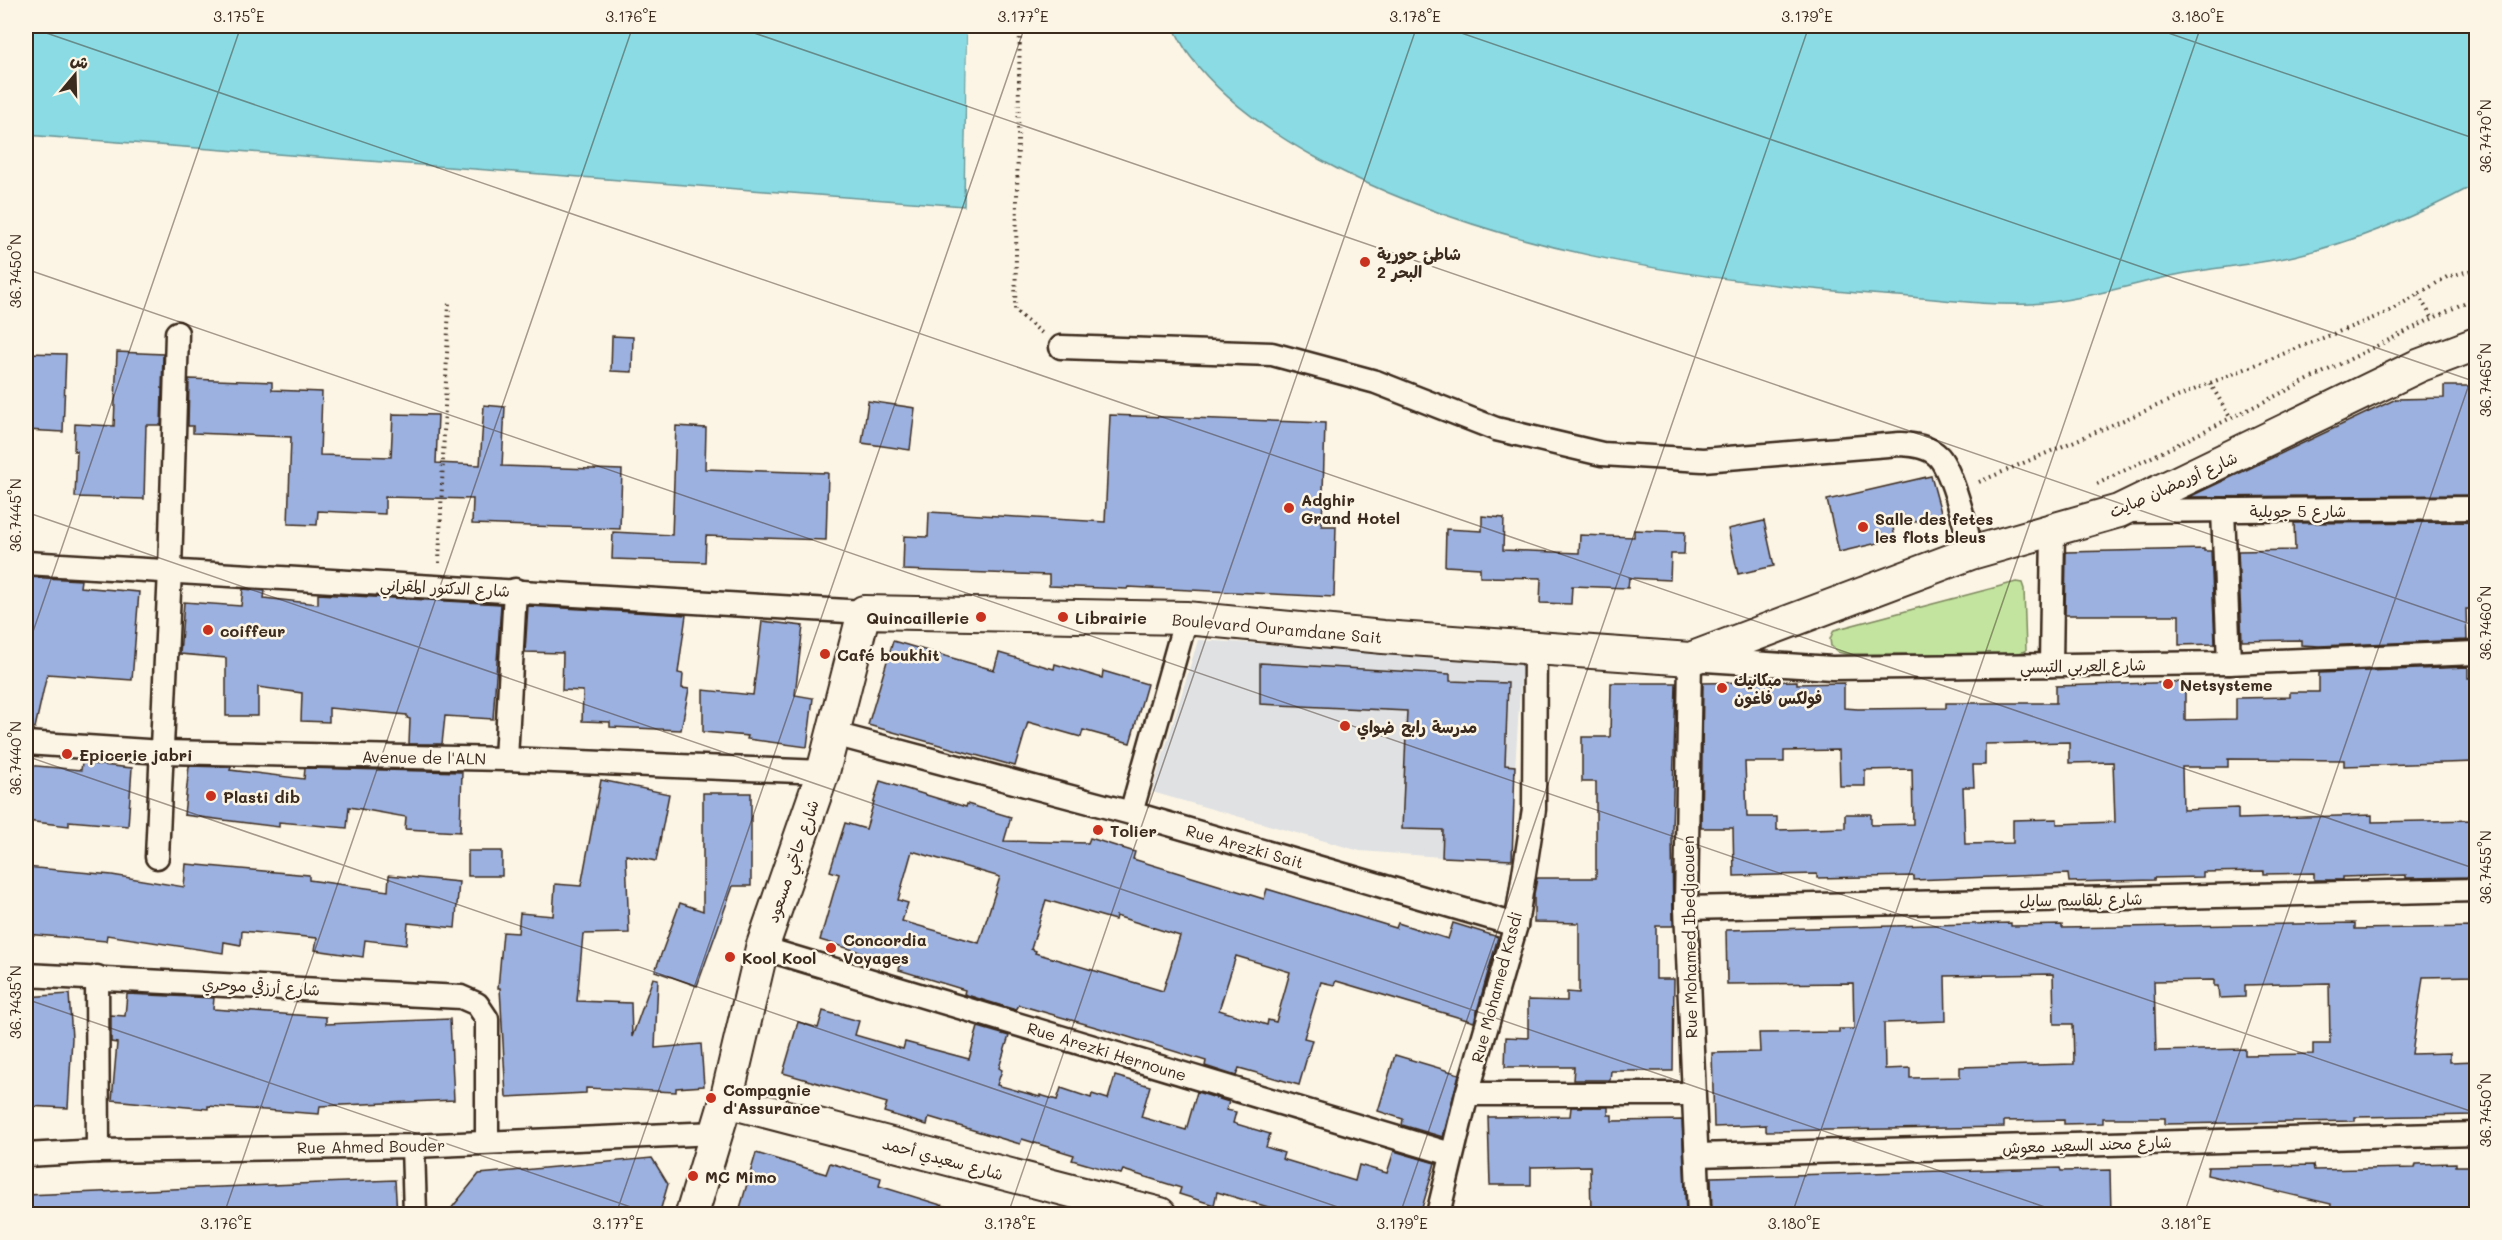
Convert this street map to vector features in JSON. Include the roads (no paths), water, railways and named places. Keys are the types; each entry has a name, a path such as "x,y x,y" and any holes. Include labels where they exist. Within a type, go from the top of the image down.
{"main road":[{"name":"شارع أورمضان صايت","path":"1690,659 1971,553 2119,511 2418,366 2476,344"},
{"name":"Boulevard Ouramdane Sait","path":"864,612 1186,618 1383,637 1690,659"},
{"name":"شارع حاجّي مسعود","path":"692,1215 726,1101 762,948 823,772 864,612"},
{"name":"شارع سعيدي أحمد","path":"726,1101 1160,1215"}],"street":[{"path":"157,856 170,570 177,333"},
{"path":"1061,347 1272,354 1376,382 1496,429 1602,454 1703,460 1900,444 1920,445 1939,456 1968,528 1971,553"},
{"name":"شارع 5 جويلية","path":"2119,511 2476,508"},
{"path":"2223,510 2229,663"},
{"path":"2051,665 2053,529"},
{"name":"شارع الدكتور المقراني","path":"26,563 864,612"},
{"path":"506,759 515,590"},
{"path":"1131,813 1186,618"},
{"name":"Rue Mohamed Kasdi","path":"1438,1215 1467,1094 1516,925 1534,809 1535,648"},
{"name":"شارع العربي التبسي","path":"1690,659 1832,668 2229,663 2476,653"},
{"name":"Rue Mohamed Ibedjaouen","path":"1690,659 1686,908 1699,1215"},
{"name":"Rue Arezki Sait","path":"834,734 1131,813 1516,925"},
{"name":"Avenue de l'ALN","path":"26,743 162,752 506,759 823,772"},
{"name":"شارع بلقاسم سايل","path":"1686,908 2476,890"},
{"name":"Rue Arezki Hernoune","path":"762,948 1451,1154"},
{"name":"شارع أرزقي موحري","path":"26,975 461,997 477,1004 487,1019 487,1143"},
{"path":"98,977 98,1151"},
{"path":"1467,1094 1693,1094"},
{"name":"Rue Ahmed Bouder","path":"26,1155 98,1151 413,1146 716,1133"},
{"name":"شارع محند السعيد معوش","path":"1696,1155 2476,1134"},
{"path":"413,1146 415,1215"}],"water":[{"path":"26,26 967,26 964,206 26,135"},
{"path":"1173,26 2476,26 2476,184 2388,226 2318,250 2279,259 2176,275 2050,302 1976,303 1739,281 1591,256 1519,238 1448,216 1380,189 1297,147 1247,113 1203,72 1185,49"}],"place":[{"name":"شاطئ حورية البحر 2","path":"1365,262"},
{"name":"Adghir Grand Hotel","path":"1289,508"},
{"name":"Salle des fetes les flots bleus","path":"1863,527"},
{"name":"Quincaillerie","path":"981,617"},
{"name":"Librairie","path":"1063,617"},
{"name":"coiffeur","path":"208,630"},
{"name":"Café boukhit","path":"825,654"},
{"name":"Netsysteme","path":"2168,684"},
{"name":"ميكانيك فولكس فاغون","path":"1722,688"},
{"name":"مدرسة رابح ضواي","path":"1345,726"},
{"name":"Epicerie jabri","path":"67,754"},
{"name":"Plasti dib","path":"211,796"},
{"name":"Tolier","path":"1098,830"},
{"name":"Concordia Voyages","path":"831,948"},
{"name":"Kool Kool","path":"730,957"},
{"name":"Compagnie d'Assurance","path":"711,1098"},
{"name":"MC Mimo","path":"693,1176"}]}
